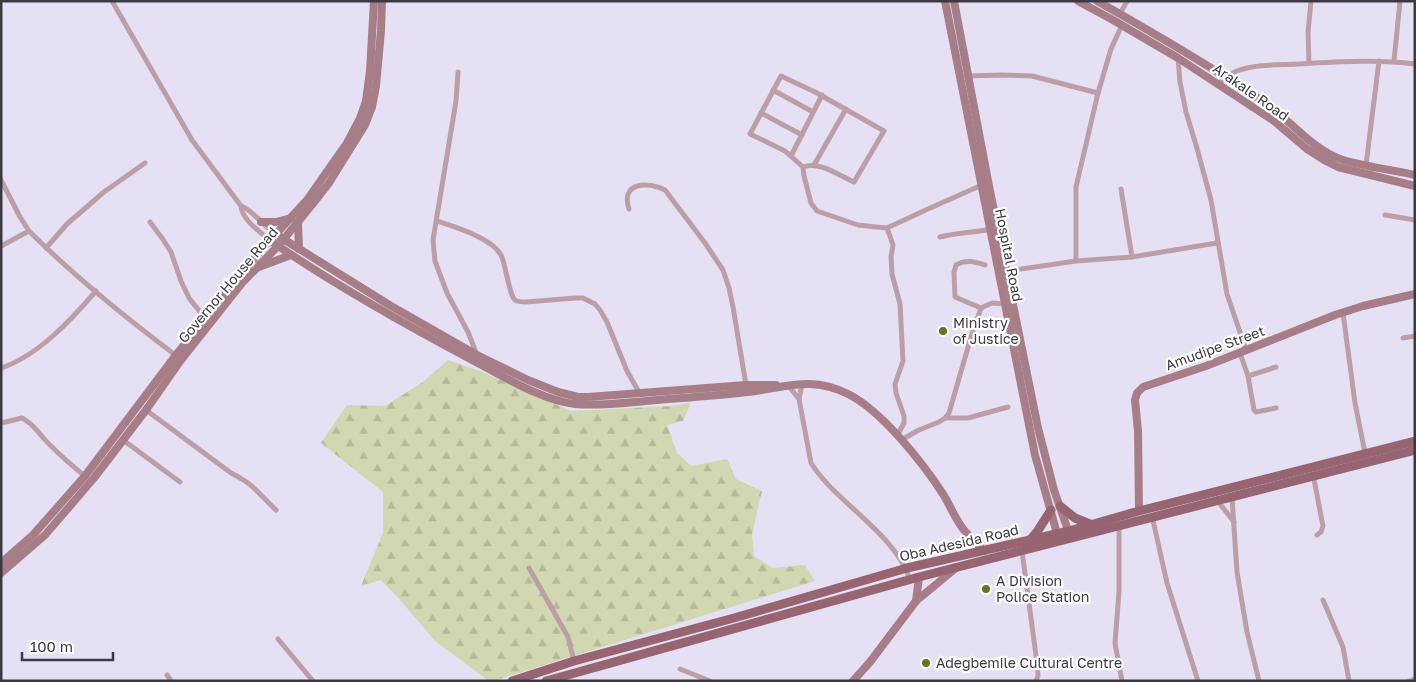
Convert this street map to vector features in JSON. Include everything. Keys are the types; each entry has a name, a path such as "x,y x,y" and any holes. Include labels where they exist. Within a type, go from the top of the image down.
{"main road":[{"name":"Oba Adesida Road","path":"546,681 915,578 1022,551 1058,538 1232,497 1313,472 1365,453 1415,441"},
{"name":"Oba Adesida Road","path":"1070,535 1090,524 1139,511 1415,450"},
{"path":"1060,506 1075,518 1090,524"},
{"path":"1030,540 1038,532 1051,510"},
{"name":"Oba Adesida Road","path":"512,681 574,661 734,618 907,568 1030,540 1058,538"}],"street":[{"path":"112,1 192,140 241,206 242,211 252,224 277,240 299,249 391,306 477,355 528,380 558,392 578,397 772,384 784,386 799,399"},
{"name":"Governor House Road","path":"295,221 307,200 347,143 364,110 370,71 374,1"},
{"name":"Governor House Road","path":"1,563 33,535 85,476 178,358 257,268 277,240 334,174 365,125 372,107 379,58 382,1"},
{"name":"Hospital Road","path":"945,1 1036,455 1058,538"},
{"name":"Hospital Road","path":"954,1 1038,428 1050,476 1070,535"},
{"name":"Arakale Road","path":"1078,1 1178,58 1274,122 1306,149 1326,161 1338,167 1415,186"},
{"name":"Arakale Road","path":"1097,1 1178,48 1274,110 1329,154 1340,159 1415,175"},
{"path":"1120,14 1128,1"},
{"path":"1309,63 1310,1"},
{"path":"1394,61 1400,1"},
{"path":"1076,262 1076,187 1098,93 1111,49 1122,25"},
{"path":"1178,58 1184,105 1210,200 1217,243 1243,351 1254,411 1276,408"},
{"path":"1366,165 1379,61"},
{"path":"1218,84 1238,71 1252,67 1379,61 1415,64"},
{"path":"458,72 456,101 433,240 435,261 447,293 468,332 477,355"},
{"path":"803,167 814,165 822,167 854,182 884,131 822,96 781,76 750,134 785,151 803,167 811,203 817,211 858,225 887,228 982,185"},
{"path":"968,76 1032,76 1098,93"},
{"path":"773,90 814,112"},
{"path":"791,156 822,96"},
{"path":"814,165 846,109"},
{"path":"761,113 802,135"},
{"path":"46,248 57,234 104,192 145,163"},
{"path":"1,180 29,231 96,291 178,358"},
{"path":"630,209 627,202 628,196 635,185 642,184 665,190 712,253 723,270 729,288 746,385"},
{"path":"1121,189 1132,258"},
{"path":"241,206 246,208 261,222 291,255 331,280 461,355 527,389 558,401 573,404 600,404 746,392 802,384 827,386 849,395 866,406 899,438 943,494 963,529 984,551"},
{"path":"1385,215 1415,220"},
{"path":"437,220 470,232 498,250 506,268 511,294 519,302 583,298 595,304 607,322 627,371 640,394"},
{"path":"261,222 295,221 299,249"},
{"path":"150,222 170,252 180,281 189,298 205,318"},
{"path":"887,228 893,245 891,257 892,274 900,304 903,360 895,384 904,416 904,424 899,438"},
{"path":"940,237 954,233 991,229"},
{"path":"1,246 29,231"},
{"name":"Governor House Road","path":"1,573 45,535 94,478 146,410 205,318 257,255 277,240"},
{"path":"1007,272 1076,262 1132,258 1217,243"},
{"path":"257,268 291,255"},
{"path":"981,308 954,297 954,272 956,265 962,261 972,261 985,266"},
{"path":"1,368 24,358 45,342 73,318 96,291"},
{"name":"Amudipe Street","path":"1139,511 1138,431 1135,400 1137,393 1143,387 1206,366 1336,315 1363,306 1415,294"},
{"path":"946,418 981,308 992,303 1006,304"},
{"path":"1343,313 1355,403 1365,453"},
{"path":"1404,338 1415,336"},
{"path":"1248,376 1276,367"},
{"path":"802,384 799,399 811,463 831,487 889,546 915,578 916,601"},
{"path":"899,438 946,418 968,418 1008,407"},
{"path":"146,410 248,484 276,510"},
{"path":"1,424 22,418 27,420 72,466 85,476"},
{"path":"123,440 180,482"},
{"path":"1313,472 1324,526 1317,535"},
{"path":"1232,497 1237,572 1247,632 1259,681"},
{"path":"1217,500 1234,523"},
{"path":"1152,516 1167,583 1198,681"},
{"path":"1119,525 1119,592 1115,643 1122,681"},
{"path":"1022,551 1037,663 1038,676 1036,681"},
{"path":"529,568 568,637 574,661"},
{"path":"853,681 870,662 916,601 956,568"},
{"path":"1323,600 1343,647 1350,681"},
{"path":"278,639 313,681"},
{"path":"680,669 710,681"},
{"path":"167,675 171,681"},
{"path":"1409,681 1415,679"}],"green space":[{"path":"448,360 480,371 571,411 671,406 691,403 683,421 667,425 677,453 691,466 727,459 736,479 762,491 752,535 754,556 773,568 805,565 815,581 489,681 435,641 381,580 361,586 383,533 383,492 321,443 347,405 385,406 423,382"}],"place":[{"name":"Ministry of Justice","path":"943,331"},
{"name":"A Division Police Station","path":"986,589"},
{"name":"Adegbemile Cultural Centre","path":"926,663"}]}
